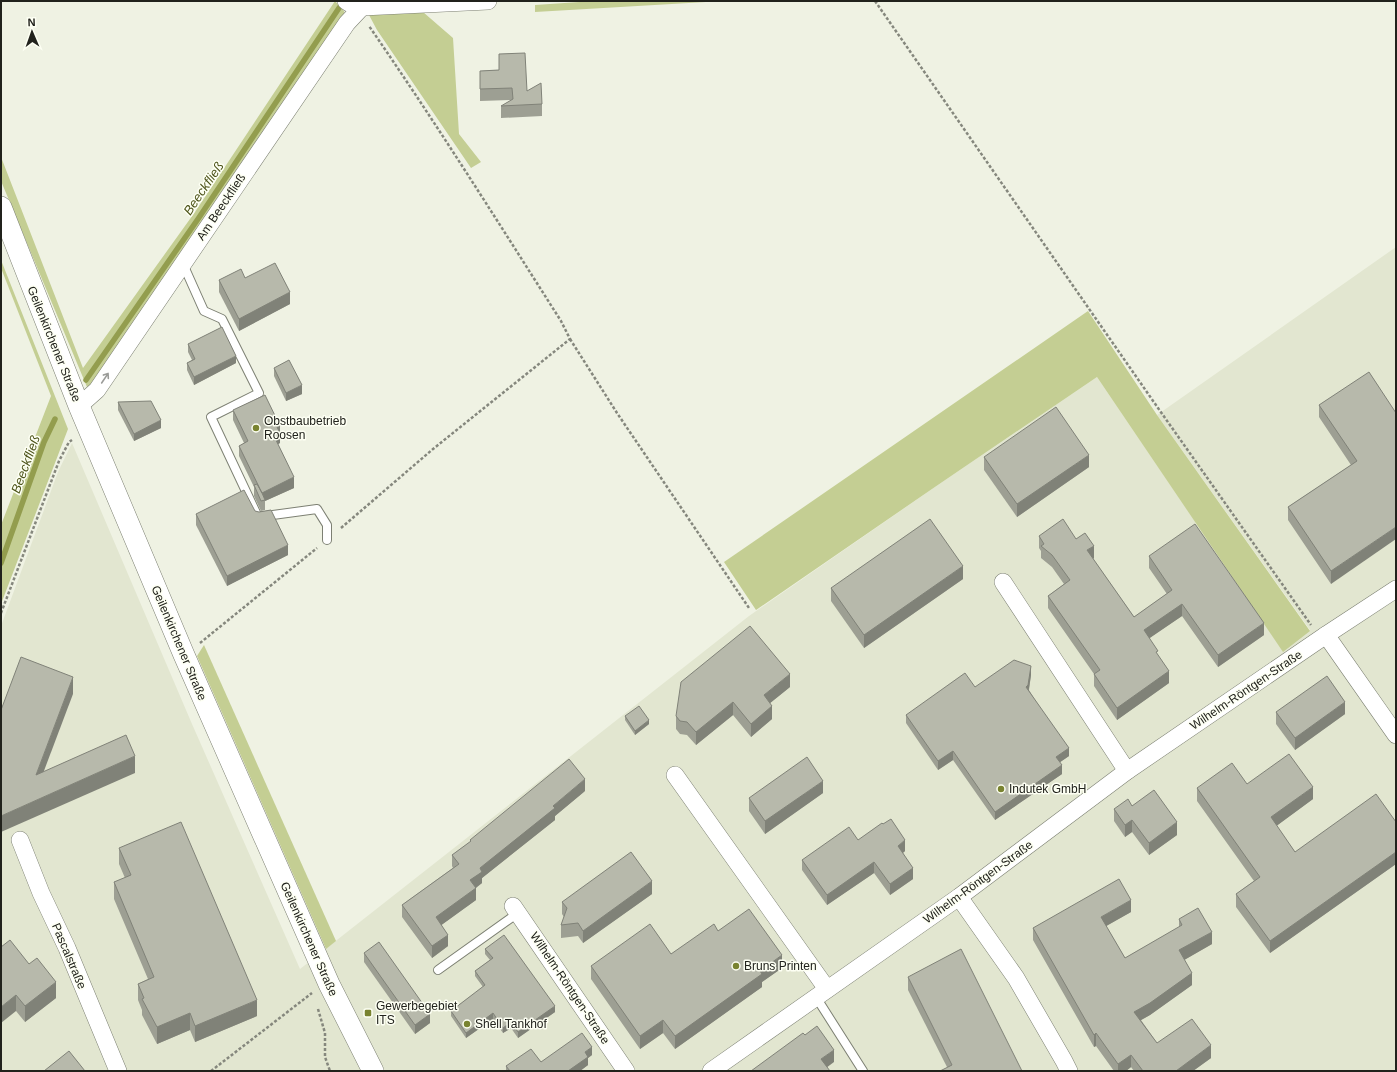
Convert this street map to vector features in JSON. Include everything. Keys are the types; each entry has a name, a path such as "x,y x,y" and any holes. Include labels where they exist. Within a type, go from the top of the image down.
{"street":[{"path":"357,3 488,1"},
{"name":"Am Beeckfließ","path":"79,406 97,390 347,23 357,3"},
{"name":"Geilenkirchener Straße","path":"1,207 79,406 184,655 328,984 373,1071"},
{"path":"1003,582 1127,771"},
{"name":"Wilhelm-Röntgen-Straße","path":"716,1070 821,993 959,897 1127,771 1396,589"},
{"path":"1323,637 1396,735"},
{"path":"675,775 821,993"},
{"name":"Pascalstraße","path":"20,840 41,893 67,948 118,1071"},
{"path":"959,897 1016,978 1069,1071"},
{"name":"Wilhelm-Röntgen-Straße","path":"515,909 626,1071"}],"lane":[{"path":"183,264 204,311 222,319 259,393 211,417 258,517 317,509 327,525 327,540"},
{"path":"438,970 515,909"},
{"path":"821,993 863,1071"}],"path":[{"path":"875,1 1181,441 1323,637"},
{"path":"357,3 367,23 475,185 617,413 748,608"},
{"path":"184,655 327,540 433,449 570,339"},
{"path":"1,613 59,461 69,442 75,439"},
{"path":"211,1071 313,992 328,984"}],"shaded area":[{"path":"1396,247 1396,1071 1,1071 1,626 58,472 72,443 192,724 300,969 749,616 1097,377 1283,651 1310,630 1157,415"}],"green space":[{"path":"335,1 344,11 345,16 93,383 87,387 1,181 1,157 83,368 195,212"},
{"path":"594,1 723,1 535,12 535,5"},
{"path":"423,12 453,38 459,134 481,162 471,168 377,30 369,15"},
{"path":"1,260 68,429 1,604 1,525 51,396 1,268"},
{"path":"1088,311 1157,415 1310,631 1283,652 1097,377 756,610 724,562"},
{"path":"204,645 336,941 326,949 197,656"}],"building":[{"path":"525,53 527,91 541,83 542,104 501,106 513,99 512,88 480,89 480,71 499,70 499,54"},
{"path":"275,263 290,292 239,319 219,280 241,269 245,278"},
{"path":"222,327 236,356 194,377 187,363 195,359 188,344"},
{"path":"289,360 302,385 286,393 274,368"},
{"path":"1369,372 1396,413 1396,527 1331,571 1288,507 1357,461 1319,405"},
{"path":"265,395 280,426 277,427 280,433 274,436 294,477 262,493 239,446 248,441 233,410"},
{"path":"151,401 161,420 134,434 118,402"},
{"path":"1056,407 1089,455 1017,504 984,457"},
{"path":"257,484 265,500 261,501 254,485"},
{"path":"244,490 255,511 259,512 271,510 288,545 227,576 196,514"},
{"path":"930,519 963,566 864,635 831,588"},
{"path":"1063,519 1076,539 1085,533 1094,546 1087,550 1134,617 1172,590 1149,556 1195,524 1264,623 1218,655 1182,604 1144,630 1158,651 1156,652 1169,671 1117,708 1094,674 1100,670 1048,596 1070,580 1052,555 1041,546 1044,544 1039,536"},
{"path":"750,626 790,674 764,695 772,706 751,724 733,702 696,732 687,722 680,721 676,716 681,682"},
{"path":"21,657 73,677 36,775 126,735 135,756 1,816 1,710"},
{"path":"1014,660 1031,666 1028,685 1026,687 1069,748 1056,757 1062,765 995,812 953,751 938,761 906,715 965,673 975,687"},
{"path":"1327,676 1345,702 1295,738 1276,712"},
{"path":"639,706 649,720 635,731 625,716"},
{"path":"1289,754 1313,787 1271,817 1295,852 1376,794 1396,822 1396,852 1270,941 1236,894 1260,877 1197,788 1232,763 1247,784"},
{"path":"807,757 823,781 765,821 749,798"},
{"path":"569,759 585,779 553,806 555,808 480,868 482,872 470,880 476,888 436,917 448,935 432,946 402,905 459,864 452,855 471,841 470,840"},
{"path":"1154,790 1177,822 1149,843 1132,820 1125,825 1114,809 1128,799 1132,806"},
{"path":"891,819 905,840 898,846 913,868 890,884 874,862 827,895 802,860 849,827 858,840 882,823 883,824"},
{"path":"181,822 257,1000 195,1026 190,1013 157,1027 142,999 144,998 138,984 154,977 114,882 131,875 119,848"},
{"path":"631,852 652,881 583,931 578,923 561,925 567,908 562,902"},
{"path":"1119,879 1131,900 1101,917 1125,958 1182,925 1179,919 1198,908 1212,932 1179,950 1192,973 1150,1003 1134,1012 1157,1043 1192,1019 1211,1045 1176,1071 1143,1071 1131,1055 1118,1064 1096,1033 1094,1035 1033,928"},
{"path":"749,909 782,955 760,971 762,974 675,1036 663,1020 640,1036 591,966 650,924 671,954 714,924 718,931"},
{"path":"504,935 555,1006 518,1032 511,1022 503,1028 493,1013 466,1033 451,1011 485,985 475,971 493,958 485,949"},
{"path":"10,940 29,964 37,958 56,982 25,1006 16,995 1,1007 1,947"},
{"path":"379,942 430,1014 415,1025 364,953"},
{"path":"961,949 1022,1071 940,1071 952,1065 908,977"},
{"path":"817,1026 834,1050 821,1059 830,1071 751,1071 803,1033 805,1035"},
{"path":"582,1033 592,1047 585,1052 588,1057 568,1071 510,1071 506,1066 531,1049 541,1062"},
{"path":"69,1051 85,1071 44,1071"}],"waterway":[{"name":"Beeckfließ","path":"86,380 198,219 339,8"},
{"name":"Beeckfließ","path":"1,563 44,442 55,419"}],"place":[{"name":"Obstbaubetrieb Roosen","path":"256,428"},
{"name":"Indutek GmbH","path":"1001,789"},
{"name":"Bruns Printen","path":"736,966"},
{"name":"Gewerbegebiet ITS","path":"368,1013"},
{"name":"Shell Tankhof","path":"467,1024"}]}
